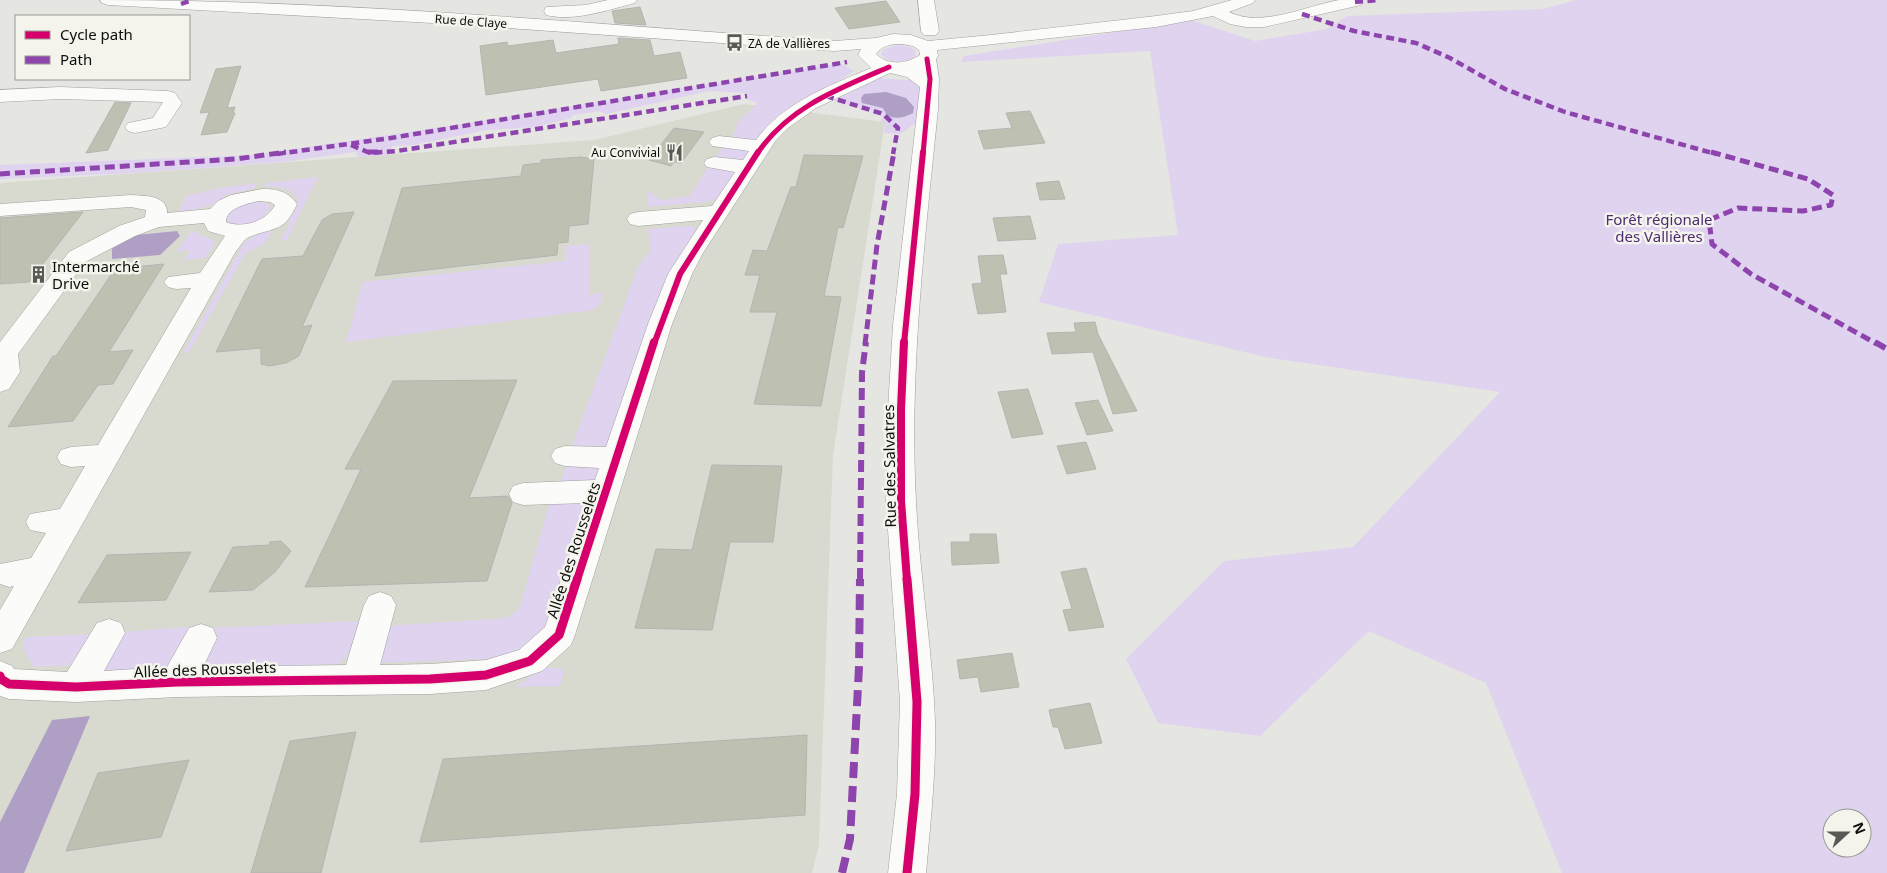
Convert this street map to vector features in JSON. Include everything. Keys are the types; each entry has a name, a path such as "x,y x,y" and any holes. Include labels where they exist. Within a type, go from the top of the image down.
{"street":[{"name":"Rue de Claye","path":"108,0 450,19 834,46 872,53 876,64 891,67"},
{"name":"Rue des Salvatres","path":"907,873 914,794 917,702 901,500 901,409 905,325 927,49 926,0"},
{"path":"872,53 896,39 911,40 927,49 1153,21 1216,10 1246,0"},
{"path":"526,8 564,12 633,1"},
{"path":"450,19 472,2"},
{"path":"1216,10 1233,20 1250,23 1355,2"},
{"path":"178,15 205,6"},
{"path":"891,67 913,73 927,49"},
{"name":"Allée des Rousselets","path":"852,82 872,53"},
{"name":"Allée des Rousselets","path":"0,676 1,679 9,684 76,687 177,682 430,678 483,682 530,661 559,634 660,324 680,274 755,157 782,122 852,82 891,67"},
{"path":"60,93 74,80"},
{"path":"0,96 60,93 168,97 173,103 159,123 135,127"},
{"path":"720,142 755,157"},
{"path":"714,163 755,157"},
{"path":"268,194 277,196 286,204 285,210 279,216 263,226 241,231 230,231 216,226 214,220 216,215 228,204 268,194"},
{"path":"0,210 131,201 149,203 157,207 164,220"},
{"path":"638,220 719,212"},
{"path":"0,383 7,372 2,353 77,257 127,231 164,220 216,215"},
{"path":"274,241 282,225 279,216"},
{"path":"0,639 109,454 226,249 241,231"},
{"path":"176,282 208,280"},
{"path":"71,457 109,454"},
{"path":"565,456 617,458"},
{"path":"523,494 607,491"},
{"path":"41,522 70,519"},
{"path":"9,574 40,569"},
{"path":"359,679 380,605"},
{"path":"76,687 109,633"},
{"path":"177,682 201,638"}],"shaded area":[{"path":"886,92 906,98 914,107 913,113 900,118 891,117 887,116 883,108 862,103 861,98 864,94"},
{"path":"744,104 885,122 833,455 819,845 812,873 0,873 0,183 594,140"},
{"path":"177,231 180,236 160,255 112,259 112,249 127,236"},
{"path":"90,716 24,873 0,873 0,822 52,720"}],"green space":[{"name":"Forêt régionale des Vallières","path":"1576,0 1887,0 1887,873 1562,873 1486,683 1369,631 1260,736 1158,723 1126,659 1224,561 1353,547 1500,392 1265,357 1039,302 1058,244 1178,235 1150,51 961,62 964,56 1191,20 1255,41 1327,29 1347,16 1543,9"},
{"path":"899,45 910,47 916,51 915,57 892,61 881,54 884,49"},
{"path":"840,63 854,71 809,100 774,119 756,141 731,139 739,121 758,103 746,99 745,93 709,91 606,114 599,111 573,115 572,118 534,127 486,130 414,145 392,146 389,155 358,157 356,152 282,162 134,173 0,179 0,165 253,155 449,126"},
{"path":"879,78 907,80 911,78 919,87 920,104 917,122 900,134 884,133 885,123 881,122 883,114 834,101"},
{"path":"725,146 751,150 743,162 713,159"},
{"path":"709,166 738,170 718,198 707,202 647,207 648,191 661,200 690,196"},
{"path":"318,177 287,240 281,240 289,226 290,217 295,212 298,199 287,190 278,187 264,187 266,183"},
{"path":"257,183 255,188 223,196 224,199 203,208 179,211 186,196 218,188"},
{"path":"253,201 269,204 270,210 255,222 249,224 236,225 225,219 232,208"},
{"path":"694,227 697,231 613,442 604,447 572,446 639,265 651,250 648,229"},
{"path":"274,228 265,243 245,254 189,352 184,352 244,243 252,237"},
{"path":"192,231 215,241 206,258 184,260 190,250 176,252"},
{"path":"589,244 589,295 603,292 602,302 593,310 346,342 363,282 565,261 565,246"},
{"path":"567,463 600,465 602,479 559,487"},
{"path":"550,501 593,501 556,621 537,640 509,654 492,659 375,663 386,626 509,617 520,607"},
{"path":"360,621 347,656 338,664 209,669 205,661 213,628"},
{"path":"200,626 172,673 102,672 123,632"},
{"path":"97,634 78,665 34,667 23,649 25,637"},
{"path":"545,667 564,669 560,686 515,687"}],"building":[{"path":"886,1 900,22 849,29 835,8"},
{"path":"640,7 646,25 615,23 612,11"},
{"path":"618,38 650,40 654,56 680,52 687,78 601,91 598,79 486,95 480,46 507,42 508,46 553,40 556,53 619,44"},
{"path":"241,66 227,108 235,107 233,113 235,113 227,132 201,135 209,112 200,113 216,69"},
{"path":"115,102 131,103 108,150 86,153"},
{"path":"1030,111 1045,143 984,149 978,131 1012,128 1006,113"},
{"path":"674,128 704,132 681,163 674,162 671,166 649,160"},
{"path":"804,155 863,156 843,228 838,227 824,296 841,297 821,406 754,404 777,312 750,312 760,275 745,275 753,250 767,251 791,187 796,187"},
{"path":"580,157 594,159 588,224 569,226 568,242 558,243 557,255 375,276 402,188 521,176 523,165 541,163 541,160"},
{"path":"1059,181 1065,199 1040,200 1036,183"},
{"path":"83,212 29,282 0,284 0,218"},
{"path":"354,212 302,327 312,325 299,356 286,363 269,366 261,364 261,348 216,352 262,259 303,256 322,220 332,214"},
{"path":"1030,216 1036,239 998,241 993,218"},
{"path":"1003,255 1007,274 1000,274 1006,312 978,314 972,284 982,283 978,256"},
{"path":"164,264 109,352 133,350 113,384 98,385 73,421 8,427 53,356 56,356 115,269"},
{"path":"1095,322 1098,334 1137,411 1113,414 1093,352 1052,354 1047,333 1076,332 1074,323"},
{"path":"517,380 469,498 508,496 512,503 487,581 305,587 361,469 345,469 393,381"},
{"path":"1028,389 1043,434 1012,438 998,392"},
{"path":"1098,400 1113,431 1087,435 1075,403"},
{"path":"1086,442 1096,469 1067,474 1057,446"},
{"path":"712,465 782,466 773,542 730,542 712,630 635,628 656,549 692,550"},
{"path":"970,534 996,534 999,563 952,565 951,542 970,542"},
{"path":"281,541 291,551 275,572 253,590 209,592 233,547 269,545 270,542"},
{"path":"191,552 166,600 78,603 107,555"},
{"path":"1086,568 1104,627 1069,631 1063,610 1072,609 1061,572"},
{"path":"1012,653 1019,687 981,692 978,677 960,679 957,660"},
{"path":"1090,703 1102,743 1065,749 1058,727 1053,727 1049,710"},
{"path":"356,732 321,873 251,873 290,741"},
{"path":"807,735 805,815 420,842 443,759"},
{"path":"189,760 161,837 66,851 98,773"}],"marked path":[{"path":"181,4 192,0"},
{"path":"1355,2 1379,0"},
{"path":"1302,14 1354,31 1416,43 1450,58 1505,89 1565,112 1808,179 1833,195 1831,205 1803,211 1738,208 1709,220 1712,244 1751,274 1887,349"},
{"path":"0,174 236,159 391,138 847,62"},
{"path":"351,145 370,153 397,151 747,96"},
{"path":"826,96 883,114 898,128 877,245 862,372 859,667 850,839 842,873"}],"cycle path":[{"path":"907,873 915,794 917,702 901,501 901,409 905,325 928,109 930,79 927,59"},
{"path":"0,676 1,679 9,684 76,687 177,682 430,679 486,675 530,661 559,635 660,324 680,274 692,253 769,136 781,124 825,95 889,67"}],"place":[{"name":"ZA de Vallières","path":"734,43"},
{"name":"Au Convivial","path":"674,152"},
{"name":"Intermarché Drive","path":"38,275"}]}
